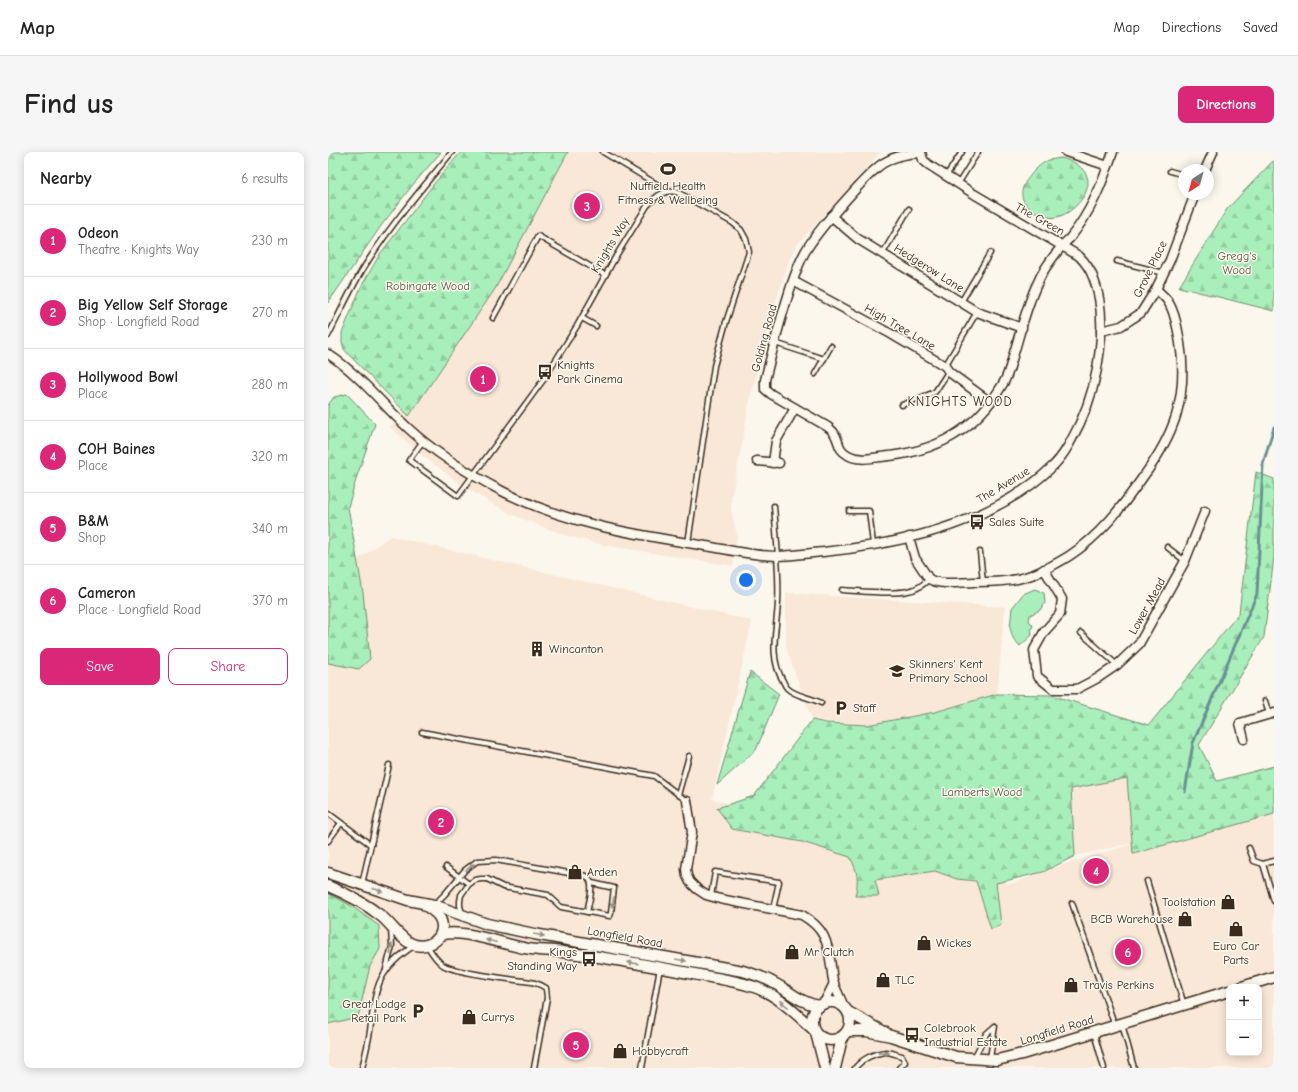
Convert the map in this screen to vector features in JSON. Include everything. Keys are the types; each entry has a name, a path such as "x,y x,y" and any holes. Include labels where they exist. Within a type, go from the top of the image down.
{"street":[{"path":"1066,152 1108,166"},
{"name":"The Green","path":"921,153 923,160 958,184 1062,246 1069,239 1093,204 1113,152"},
{"path":"1208,164 1213,152"},
{"name":"Golding Road","path":"921,153 912,153 894,157 884,162 866,178 831,216 805,252 792,281 774,342 765,380 765,389 771,394 828,427 835,434 839,446 844,453 850,457 867,458 890,456 919,450 940,443 962,431 971,424 990,402 1005,381 1032,294 1038,280 1062,246"},
{"name":"Grove Place","path":"1101,331 1121,326 1141,313 1164,273 1193,200"},
{"name":"Hedgerow Lane","path":"831,216 858,239 977,312 1022,328"},
{"name":"The Avenue","path":"688,543 778,556 873,544 909,537 946,527 998,505 1036,481 1054,465 1066,449 1084,414 1091,397 1096,378 1101,331 1098,298 1094,279 1080,256 1062,246"},
{"name":"High Tree Lane","path":"792,281 891,334 947,369 990,402"},
{"path":"909,537 914,558 929,579 941,582 983,582 1004,581 1026,577 1068,556 1101,531 1135,488 1169,436 1181,395 1181,353 1177,325 1168,301 1156,289"},
{"path":"328,354 349,370 398,418 424,440 474,476 512,496 538,508 569,519 619,531 688,543"},
{"path":"757,461 776,463 776,441 795,408"},
{"name":"Lower Mead","path":"1044,569 1062,599 1060,614 1044,632 1034,650 1037,676 1053,689 1077,689 1098,678 1117,665 1139,644 1185,561 1206,511"},
{"path":"1244,739 1240,724 1272,714"},
{"path":"688,801 692,832 686,869 690,882 697,889 720,900 802,915 819,927 825,937 829,949 834,983 851,1018 835,1068"},
{"name":"Longfield Road","path":"328,873 421,903 434,905 487,924 534,934 743,971 773,982 808,1004 822,1004"},
{"path":"328,886 355,898 382,917 410,943 422,946 428,945 433,943 440,935"},
{"name":"Longfield Road","path":"421,903 433,910 438,916 442,924 440,935 452,933 467,935 525,949 563,952 742,983 770,994 786,1005 815,1032"},
{"path":"1252,984 1274,977"},
{"path":"825,1068 812,1023 812,1016 815,1010 822,1004 834,983"},
{"name":"Longfield Road","path":"845,1034 866,1032 891,1036 956,1057 990,1058 996,1060 1022,1054 1226,992"},
{"path":"822,1004 835,1002 846,1009"},
{"name":"Longfield Road","path":"846,1009 891,1036"},
{"path":"815,1032 825,1040 831,1041 845,1034"}],"lane":[{"path":"328,336 353,286 376,248 415,196 452,152"},
{"path":"603,152 668,191 672,190 684,195 732,222 744,234 748,248 747,259 726,322 714,366 688,543"},
{"path":"946,176 962,152"},
{"path":"958,184 978,152"},
{"path":"1170,171 1178,173"},
{"name":"Knights Way","path":"424,440 409,460 458,496 544,379 582,318 605,275 647,206 657,196 668,191"},
{"path":"883,253 909,209"},
{"path":"493,318 538,236 605,275"},
{"path":"961,302 990,253"},
{"path":"1117,261 1164,273"},
{"path":"902,405 936,392 977,312"},
{"path":"582,318 596,326"},
{"path":"774,342 824,359"},
{"path":"815,374 831,346"},
{"path":"774,506 779,586 773,651 778,672 787,688 797,695 813,698 821,703"},
{"path":"849,511 869,511 873,544"},
{"path":"1167,547 1185,561"},
{"path":"980,552 983,582"},
{"path":"842,590 908,591 917,588 929,579"},
{"path":"1081,633 1117,665"},
{"path":"1265,701 1272,714"},
{"path":"422,732 654,776 688,801"},
{"path":"678,794 689,756"},
{"path":"362,885 389,765"},
{"path":"328,813 372,845"},
{"path":"328,841 341,823"},
{"path":"1249,848 1254,861 1263,864 1274,861"},
{"path":"434,905 470,865 477,862 496,860 586,876 592,883 587,912"},
{"path":"1263,864 1274,901"},
{"path":"446,867 470,884"},
{"path":"711,896 715,872 779,882 773,909"},
{"path":"463,915 460,900 465,888 476,880 487,879 503,887 548,895 561,907 610,916 614,888 592,883"},
{"path":"1147,881 1184,1006"},
{"path":"1072,903 1134,1068"},
{"path":"362,1068 370,1032 376,990 385,972 392,946 391,925"},
{"path":"385,972 404,953 415,945"},
{"path":"428,945 434,956 443,965 453,969 538,983 546,988 547,998 534,1068"},
{"path":"642,1068 660,968"},
{"path":"974,1058 986,1034 995,1026 990,1058"},
{"path":"1094,1032 1104,1068"},
{"path":"855,1068 860,1061 875,1054 887,1052 902,1056 905,1062 899,1068"}],"shaded area":[{"path":"568,152 881,152 795,247 789,261 777,297 749,403 731,498 731,511 737,535 733,566 604,545 568,536 540,526 509,513 469,490 423,456 390,427 404,411 409,416 495,289"},
{"path":"390,536 752,621 712,799 1011,884 1065,864 1274,803 1274,1068 328,1068 328,582"},
{"name":"Skinners' Kent Primary School","path":"786,593 1005,607 997,694 935,712 867,725 812,720 786,648"},
{"path":"1127,778 1132,843 1075,856 1071,789"}],"green space":[{"name":"Robingate Wood","path":"328,152 441,152 411,187 381,226 328,303"},
{"name":"Robingate Wood","path":"461,152 568,152 495,289 409,416 344,349 342,333 361,287 380,254 433,185"},
{"path":"1061,158 1078,165 1081,168 1086,174 1088,181 1087,187 1085,194 1075,207 1063,215 1048,217 1034,211 1025,203 1022,190 1026,181 1039,166 1049,160"},
{"name":"Gregg's Wood","path":"1274,160 1274,311 1179,287 1227,209"},
{"path":"347,394 375,424 348,507 363,593 370,659 359,669 328,663 328,405 334,397"},
{"name":"Lamberts Wood","path":"1256,472 1274,479 1274,557 1264,637 1199,745 1217,781 1274,766 1274,814 1133,854 1127,778 1071,789 1075,856 1043,872 996,883 1001,925 991,929 976,881 957,879 935,871 875,880 879,896 855,896 857,876 855,867 850,857 802,842 732,829 717,808 754,796 812,720 826,723 867,725 935,712 997,694 1051,695 1149,725 1239,613"},
{"path":"1035,589 1044,593 1045,603 1040,610 1030,615 1029,621 1033,627 1031,628 1032,635 1020,646 1013,638 1010,628 1012,608 1023,594"},
{"path":"750,672 779,694 756,750 717,785"},
{"path":"328,893 350,905 379,926 380,949 370,966 358,1017 328,1024"}],"waterway":[{"path":"1185,792 1193,743 1257,594 1263,464 1274,427"}],"place":[{"name":"Nuffield Health Fitness & Wellbeing","path":"668,169"},
{"name":"Hollywood Bowl","path":"587,206"},
{"name":"Knights Park Cinema","path":"545,372"},
{"name":"Odeon","path":"483,379"},
{"name":"Sales Suite","path":"977,522"},
{"name":"Wincanton","path":"537,649"},
{"name":"Skinners' Kent Primary School","path":"897,671"},
{"name":"Staff","path":"841,708"},
{"name":"Big Yellow Self Storage","path":"441,822"},
{"name":"COH Baines","path":"1096,871"},
{"name":"Arden","path":"575,872"},
{"name":"Toolstation","path":"1228,902"},
{"name":"BCB Warehouse","path":"1185,919"},
{"name":"Euro Car Parts","path":"1236,929"},
{"name":"Wickes","path":"924,943"},
{"name":"Mr Clutch","path":"792,952"},
{"name":"Cameron","path":"1128,952"},
{"name":"Kings Standing Way","path":"589,959"},
{"name":"TLC","path":"883,980"},
{"name":"Travis Perkins","path":"1071,985"},
{"name":"Great Lodge Retail Park","path":"418,1011"},
{"name":"Currys","path":"469,1017"},
{"name":"Colebrook Industrial Estate","path":"912,1035"},
{"name":"B&M","path":"576,1045"},
{"name":"Hobbycraft","path":"620,1051"}],"district":[{"name":"KNIGHTS WOOD","path":"960,401"}]}
